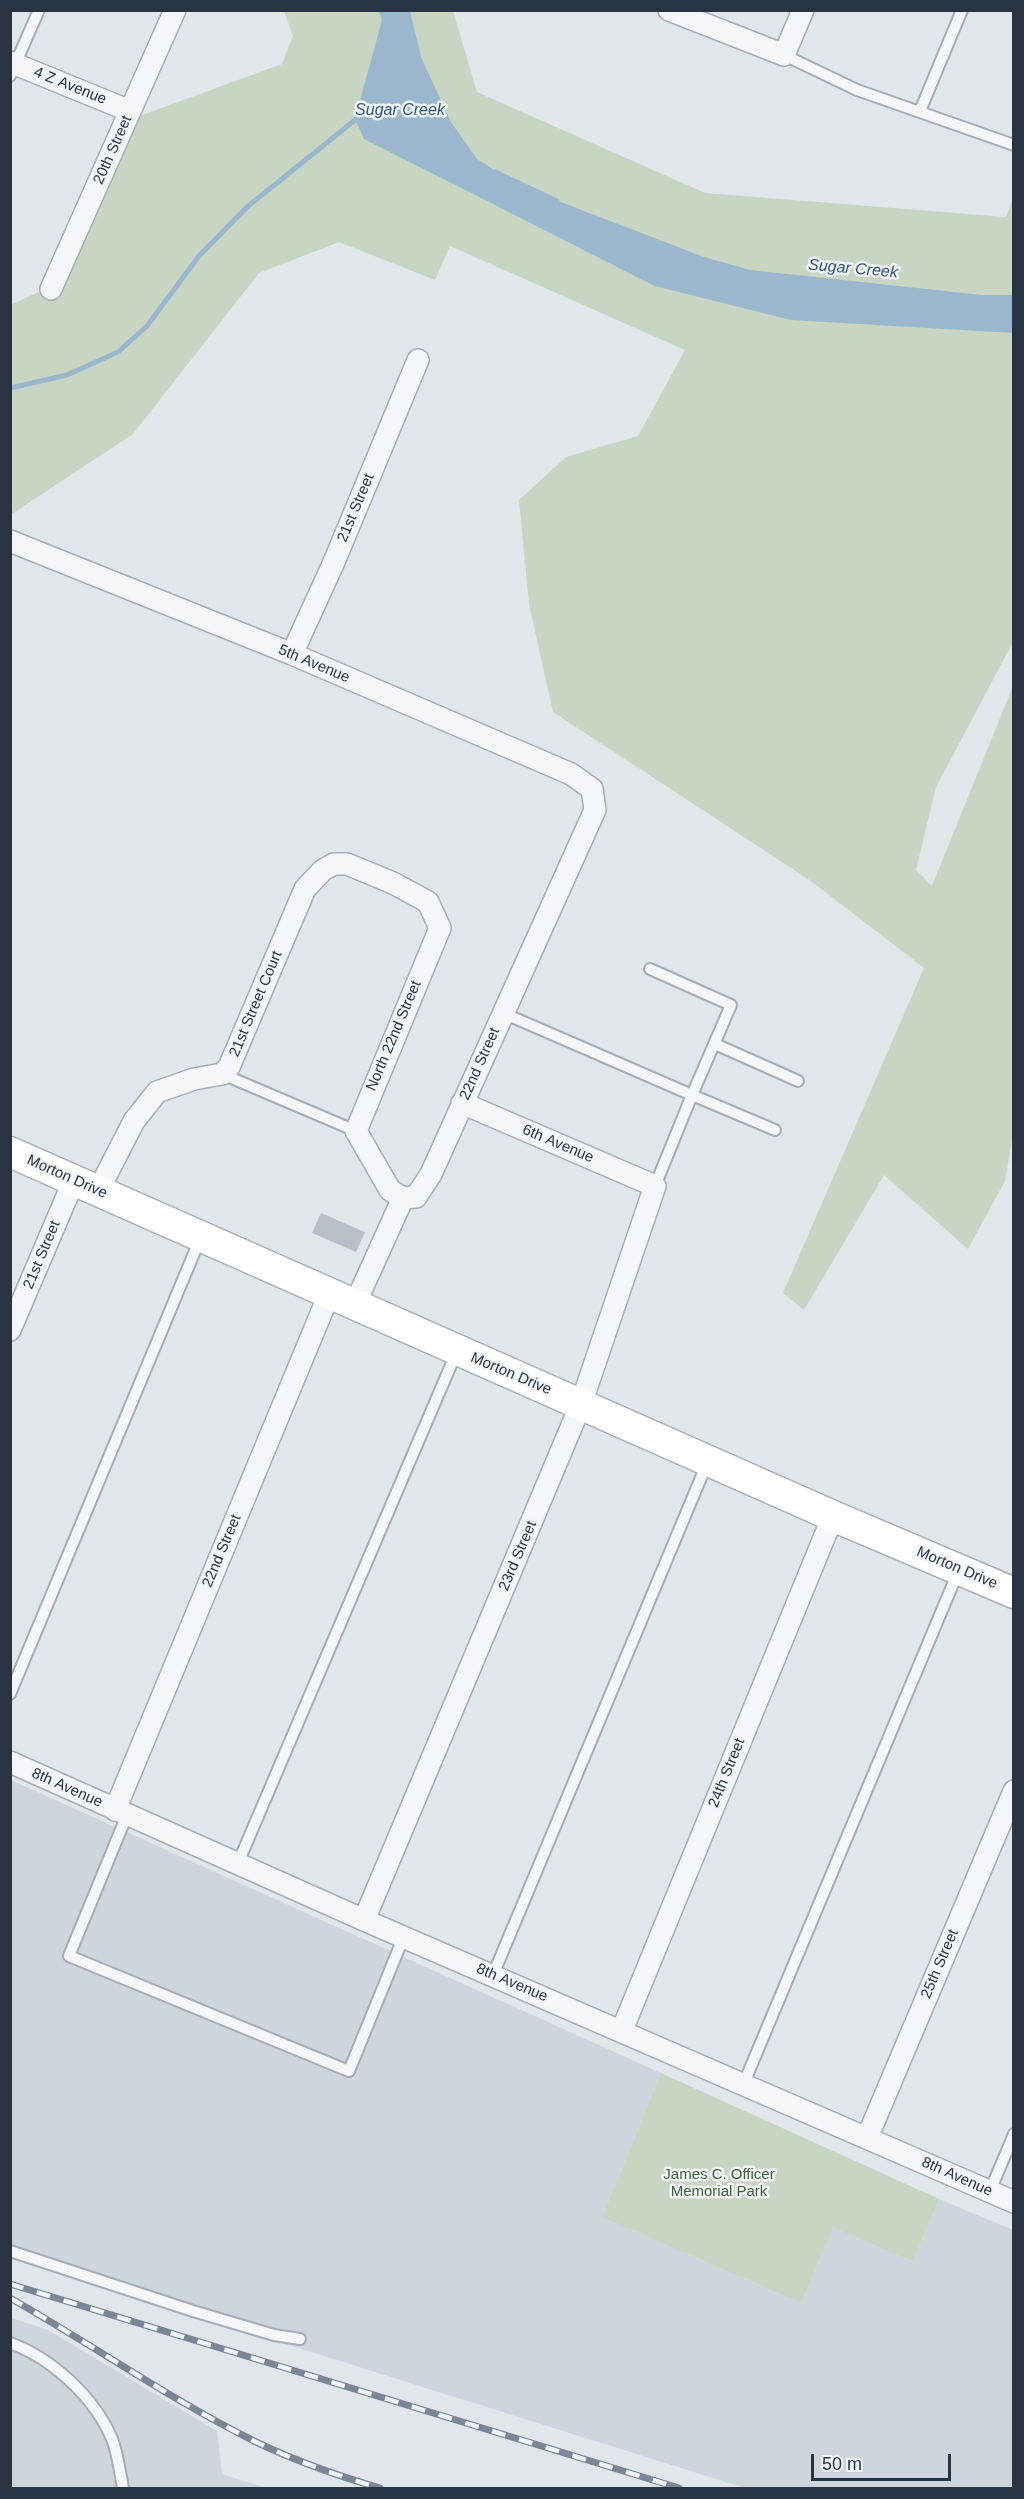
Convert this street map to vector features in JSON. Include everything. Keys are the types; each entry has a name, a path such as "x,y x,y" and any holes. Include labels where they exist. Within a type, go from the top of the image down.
{"street":[{"name":"20th Street","path":"51,289 175,10"},
{"path":"669,10 784,55 803,10"},
{"name":"4 Z Avenue","path":"12,67 130,111"},
{"name":"21st Street","path":"292,654 334,562 418,360"},
{"name":"5th Avenue","path":"10,541 292,654 571,774 592,789 595,810"},
{"name":"22nd Street","path":"121,1812 343,1298 403,1198 416,1197 424,1188 595,810"},
{"name":"21st Street Court","path":"86,1186 157,1092 194,1079 222,1074 229,1067 305,889 312,879 334,864 347,864 393,883"},
{"name":"North 22nd Street","path":"356,1131 440,928 428,902 393,883"},
{"name":"6th Avenue","path":"462,1103 655,1186"},
{"path":"356,1131 390,1190 403,1198"},
{"name":"Morton Drive","path":"10,1152 833,1516 1014,1593"},
{"name":"21st Street","path":"10,1330 86,1186"},
{"name":"23rd Street","path":"364,1920 581,1404 655,1186"},
{"name":"24th Street","path":"622,2030 833,1516"},
{"name":"8th Avenue","path":"10,1762 364,1920 1014,2202"},
{"name":"25th Street","path":"867,2138 1014,1791"}],"lane":[{"path":"12,67 39,10"},
{"path":"920,111 962,10"},
{"path":"784,55 857,90 1014,145"},
{"path":"650,969 731,1005 655,1186"},
{"path":"503,1013 775,1130"},
{"path":"715,1044 798,1081"},
{"path":"222,1074 356,1131"},
{"path":"10,1694 201,1236"},
{"path":"238,1863 457,1350"},
{"path":"494,1975 708,1461"},
{"path":"744,2083 960,1569"},
{"path":"121,1812 69,1956 349,2071 404,1936"},
{"path":"990,2191 1014,2134"},
{"path":"10,2252 194,2311 274,2335 300,2339"},
{"path":"10,2343 43,2358 74,2384 112,2439 123,2488"}],"shaded area":[{"path":"11,1780 661,2073 602,2217 801,2303 833,2226 913,2262 939,2199 1013,2230 1013,2488 745,2488 11,2258"},
{"path":"11,2318 48,2330 217,2431 222,2474 266,2488 11,2488"}],"green space":[{"path":"284,11 453,11 477,92 705,193 1006,217 1013,198 1013,642 936,787 916,870 932,886 1013,686 1013,1134 1005,1181 968,1249 884,1175 804,1310 783,1293 924,968 811,881 553,712 529,604 519,500 566,457 638,436 685,350 450,246 435,280 339,242 259,273 133,434 10,515 10,305 61,282 134,118 282,64 293,36"},
{"name":"James C. Officer Memorial Park","path":"661,2073 939,2199 913,2262 833,2227 801,2303 602,2217"}],"water":[{"name":"Sugar Creek","path":"379,11 410,11 421,57 451,122 477,159 519,186 704,257 750,270 982,295 1013,295 1013,333 791,320 655,286 364,139 355,119 382,20"}],"building":[{"path":"321,1213 365,1232 356,1252 312,1233"}],"waterway":[{"path":"10,388 67,375 118,352 147,326 199,256 247,207 360,116"},
{"name":"Sugar Creek","path":"495,172 557,201"}],"railway":[{"path":"10,2284 679,2488"},
{"path":"10,2298 224,2426 286,2456 380,2488"}]}
